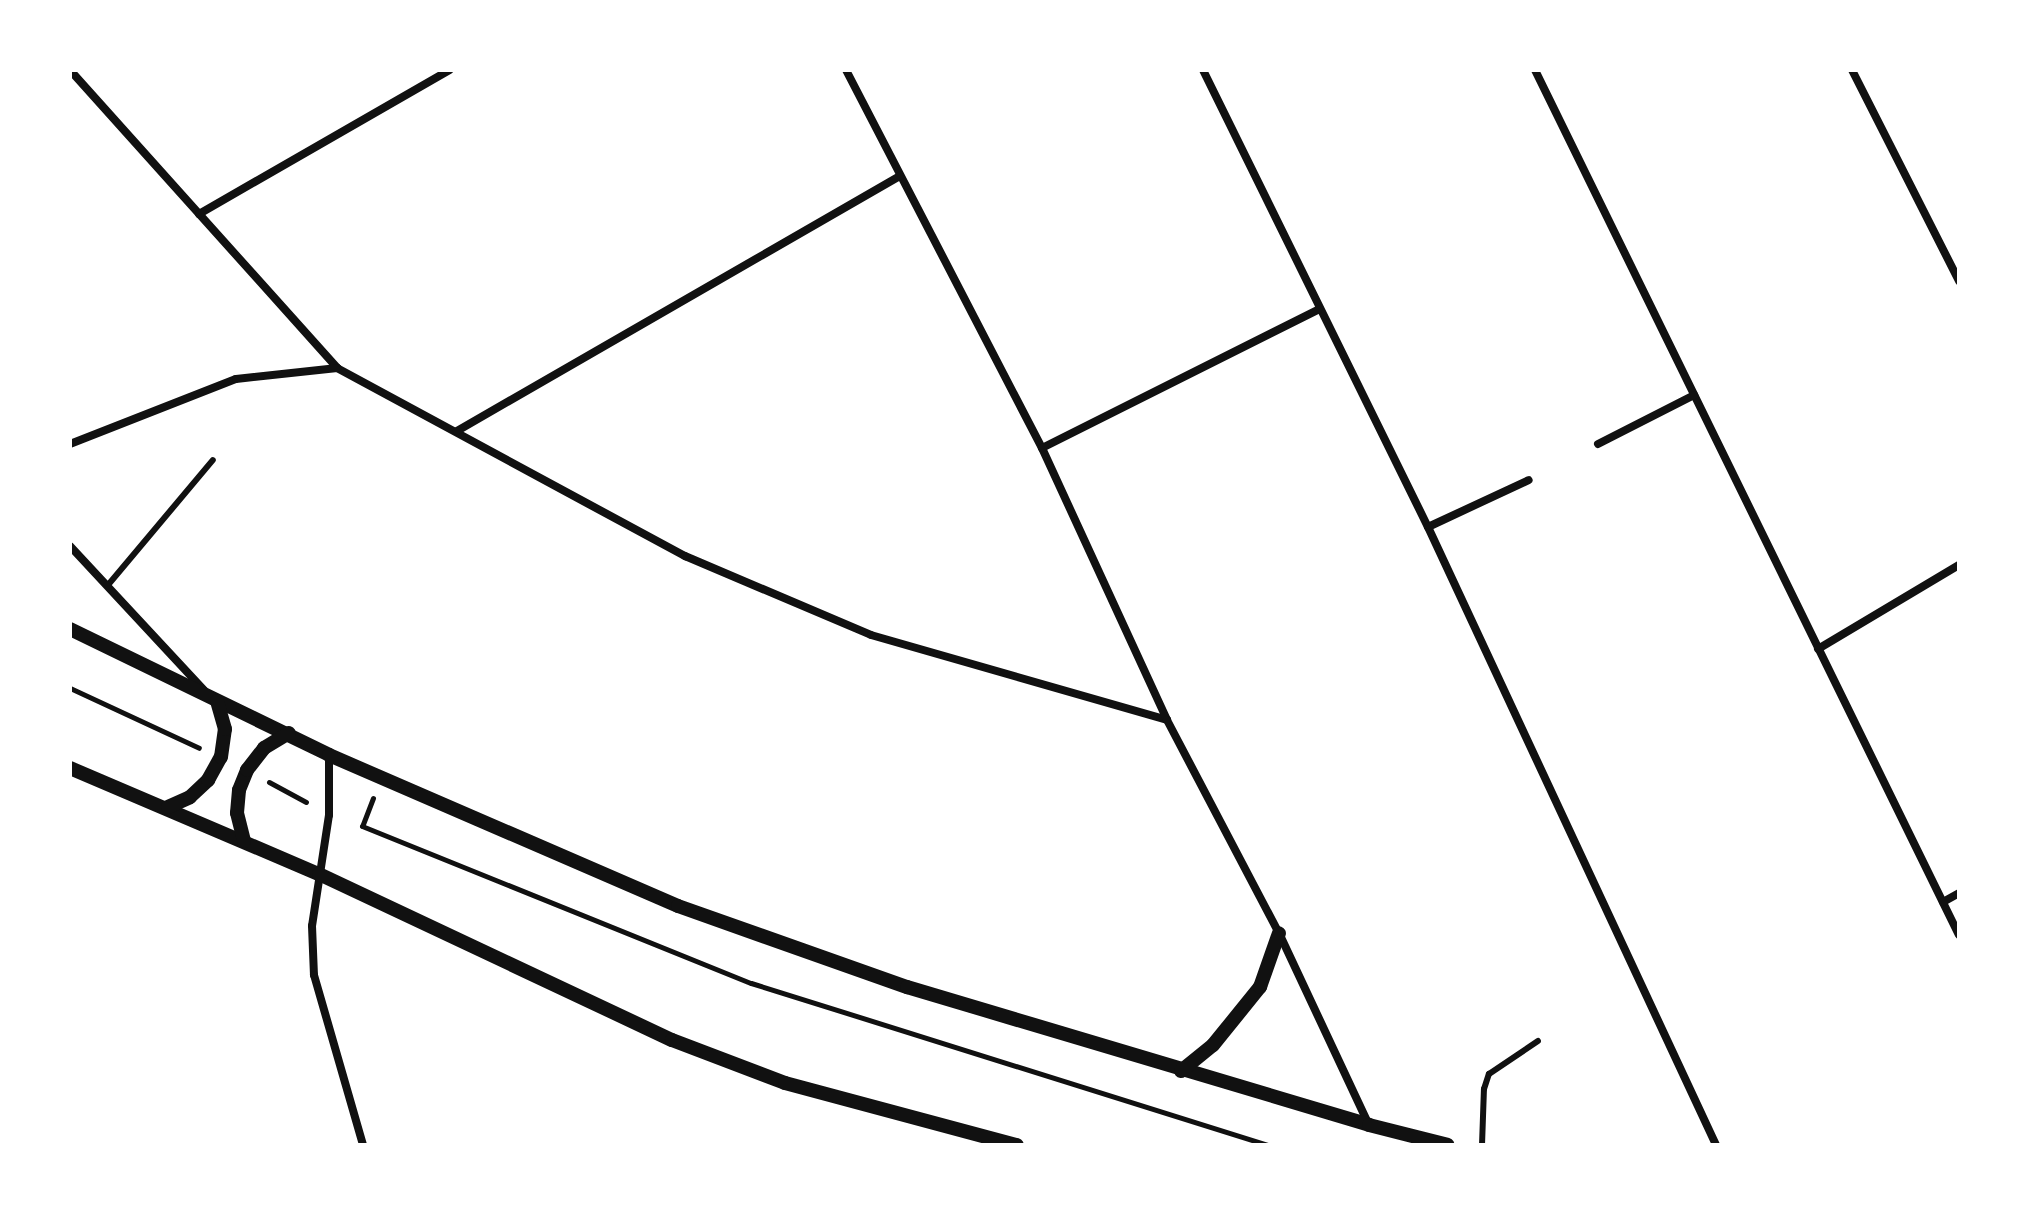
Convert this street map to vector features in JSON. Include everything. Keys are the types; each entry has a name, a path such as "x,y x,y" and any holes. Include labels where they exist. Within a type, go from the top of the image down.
{"street":[{"path":"70,70 337,368 685,556 871,635 1167,720"},
{"path":"199,214 449,70"},
{"path":"846,70 1042,448 1167,720 1279,933 1369,1125"},
{"path":"1203,70 1318,310 1428,527 1716,1145"},
{"path":"1535,70 1959,935"},
{"path":"1852,70 1959,281"},
{"path":"457,431 900,176"},
{"path":"1042,448 1318,310"},
{"path":"70,444 236,379 337,368"},
{"path":"1598,444 1694,395"},
{"path":"1428,527 1529,480"},
{"path":"70,546 215,700 225,729 221,757 208,780 190,797 168,807"},
{"path":"1818,649 1959,565"},
{"path":"70,629 329,755 678,906 907,987 1181,1071 1448,1145"},
{"path":"244,841 237,813 239,790 247,770 264,748 289,733"},
{"path":"329,755 329,815 312,926 314,975 363,1145"},
{"path":"70,768 168,807 319,874 672,1040 785,1083 1017,1145"},
{"path":"1943,902 1959,893"},
{"path":"1181,1071 1213,1045 1260,987 1279,933"}],"lane":[{"path":"108,585 213,460"},
{"path":"1482,1145 1484,1089 1489,1074 1538,1041"}],"path":[{"path":"381,777 362,826 751,983 1268,1145"}]}
